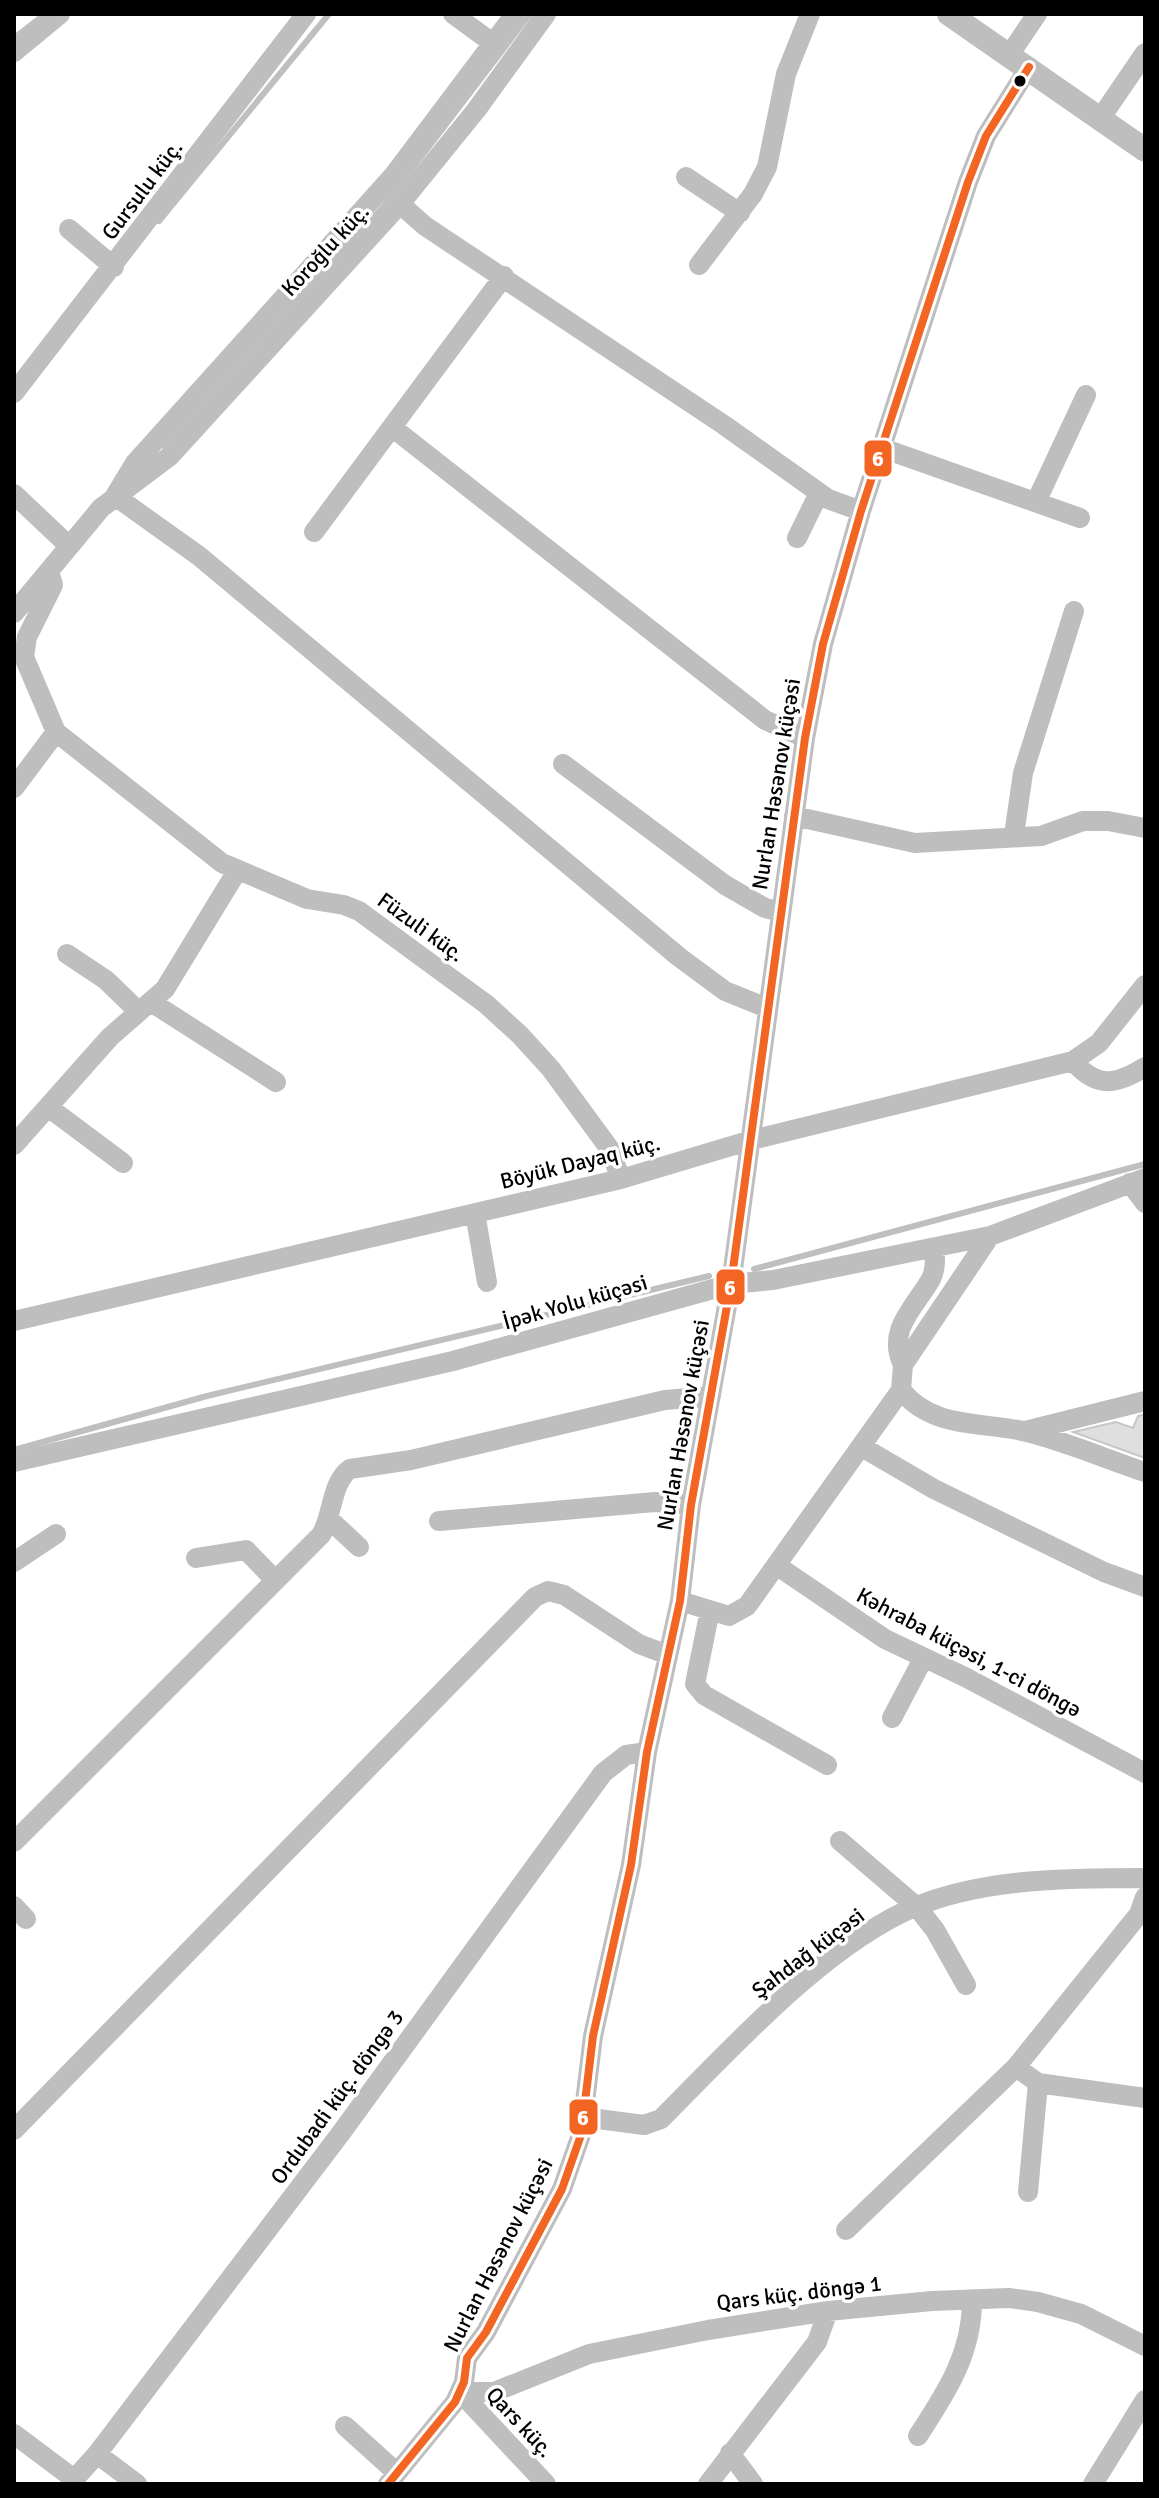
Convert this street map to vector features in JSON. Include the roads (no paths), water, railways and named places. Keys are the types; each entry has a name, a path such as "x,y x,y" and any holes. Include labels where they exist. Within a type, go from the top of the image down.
{"street":[{"path":"14,52 60,14"},
{"name":"Gursulu küç.","path":"14,393 306,14"},
{"path":"453,14 494,44"},
{"name":"Koroğlu küç.","path":"115,496 135,463 393,176 515,14"},
{"name":"Koroğlu küç.","path":"14,613 115,496 170,456 400,204 477,109 546,14"},
{"path":"699,265 740,213 767,167 786,74 810,14"},
{"path":"949,14 1020,60 1145,150"},
{"name":"Nurlan Həsənov küçəsi","path":"393,2478 443,2420 460,2392 467,2358 492,2321 562,2189 573,2161 583,2117 593,2036 631,1865 647,1752 680,1601 691,1505 731,1284 805,738 834,599 976,159 1002,107 1037,14"},
{"path":"1100,119 1145,53"},
{"path":"686,177 740,213"},
{"path":"400,204 425,226 504,276 819,493 861,511"},
{"path":"69,229 114,267"},
{"path":"314,532 504,276"},
{"path":"1036,502 1086,395"},
{"path":"393,428 765,720 805,738"},
{"path":"882,448 1080,518"},
{"path":"797,538 819,493"},
{"path":"14,494 69,546"},
{"path":"115,496 199,556 679,957 725,991 767,1008"},
{"path":"14,788 56,732 24,657 27,637 53,585 49,571"},
{"path":"1014,835 1023,773 1074,611"},
{"name":"Füzuli küç.","path":"56,732 204,851 237,871 264,878 307,899 344,905 359,911 486,1004 551,1069 609,1148 621,1179"},
{"path":"563,764 725,885 765,908 781,912"},
{"path":"794,816 915,843 1054,834 1083,821 1108,821 1145,828"},
{"path":"14,1145 177,970 237,871"},
{"path":"67,954 144,1006 276,1082"},
{"path":"1145,985 1099,1043 1073,1061 1091,1079 1110,1084 1145,1067"},
{"name":"Böyük Dayaq küç.","path":"14,1321 621,1179 748,1141 1073,1061"},
{"path":"48,1107 123,1163"},
{"path":"1138,1180 1145,1203"},
{"name":"İpək Yolu küçəsi","path":"14,1462 453,1361 731,1284 773,1280 990,1236 1138,1180"},
{"path":"475,1213 487,1282"},
{"path":"903,1365 990,1236"},
{"path":"680,1601 729,1616 739,1614 862,1447 901,1390 903,1365 897,1347 899,1331 931,1278 935,1248"},
{"path":"901,1390 910,1400 945,1419 1025,1431 1145,1472"},
{"path":"14,1842 304,1553 331,1521 339,1481 350,1469 411,1460 665,1400 711,1396"},
{"path":"1025,1431 1145,1401"},
{"path":"862,1447 934,1489 1104,1572 1145,1587"},
{"path":"439,1521 655,1502 691,1505"},
{"path":"331,1521 359,1547"},
{"path":"14,1562 56,1534"},
{"path":"196,1558 246,1550 275,1580"},
{"name":"Kəhraba küçəsi, 1-ci döngə","path":"776,1565 846,1615 923,1659 965,1677 1145,1773"},
{"path":"14,2130 535,1597 548,1591 564,1595 639,1644 668,1655"},
{"path":"710,1610 695,1684 704,1695 827,1765"},
{"path":"892,1718 923,1659"},
{"name":"Ordubadi küç. döngə 3","path":"72,2482 97,2454 341,2133 603,1773 615,1760 647,1752"},
{"path":"840,1841 917,1907 935,1930 966,1985"},
{"name":"Şahdağ küçəsi","path":"583,2117 654,2124 774,2005 860,1938 917,1907 974,1890 1075,1878 1145,1878"},
{"path":"846,2230 1016,2067 1139,1914 1145,1897"},
{"path":"1016,2067 1038,2083 1145,2098"},
{"path":"1028,2192 1038,2083"},
{"name":"Qars küç. döngə 1","path":"460,2392 494,2392 589,2354 722,2327 828,2311 1009,2298 1081,2314 1145,2346"},
{"path":"918,2436 964,2358 972,2328 972,2301"},
{"path":"708,2484 817,2342 828,2311"},
{"name":"Qars küç.","path":"460,2392 546,2484"},
{"path":"1093,2484 1145,2400"},
{"path":"345,2426 393,2478"},
{"path":"14,2434 72,2482"},
{"path":"730,2453 753,2484"},
{"path":"97,2454 137,2484"}],"waterway":[{"path":"14,38 45,14"},
{"path":"159,221 329,14"},
{"path":"164,446 383,207 530,14"},
{"path":"754,1269 1145,1164"},
{"path":"14,1450 207,1396 709,1276"}]}
